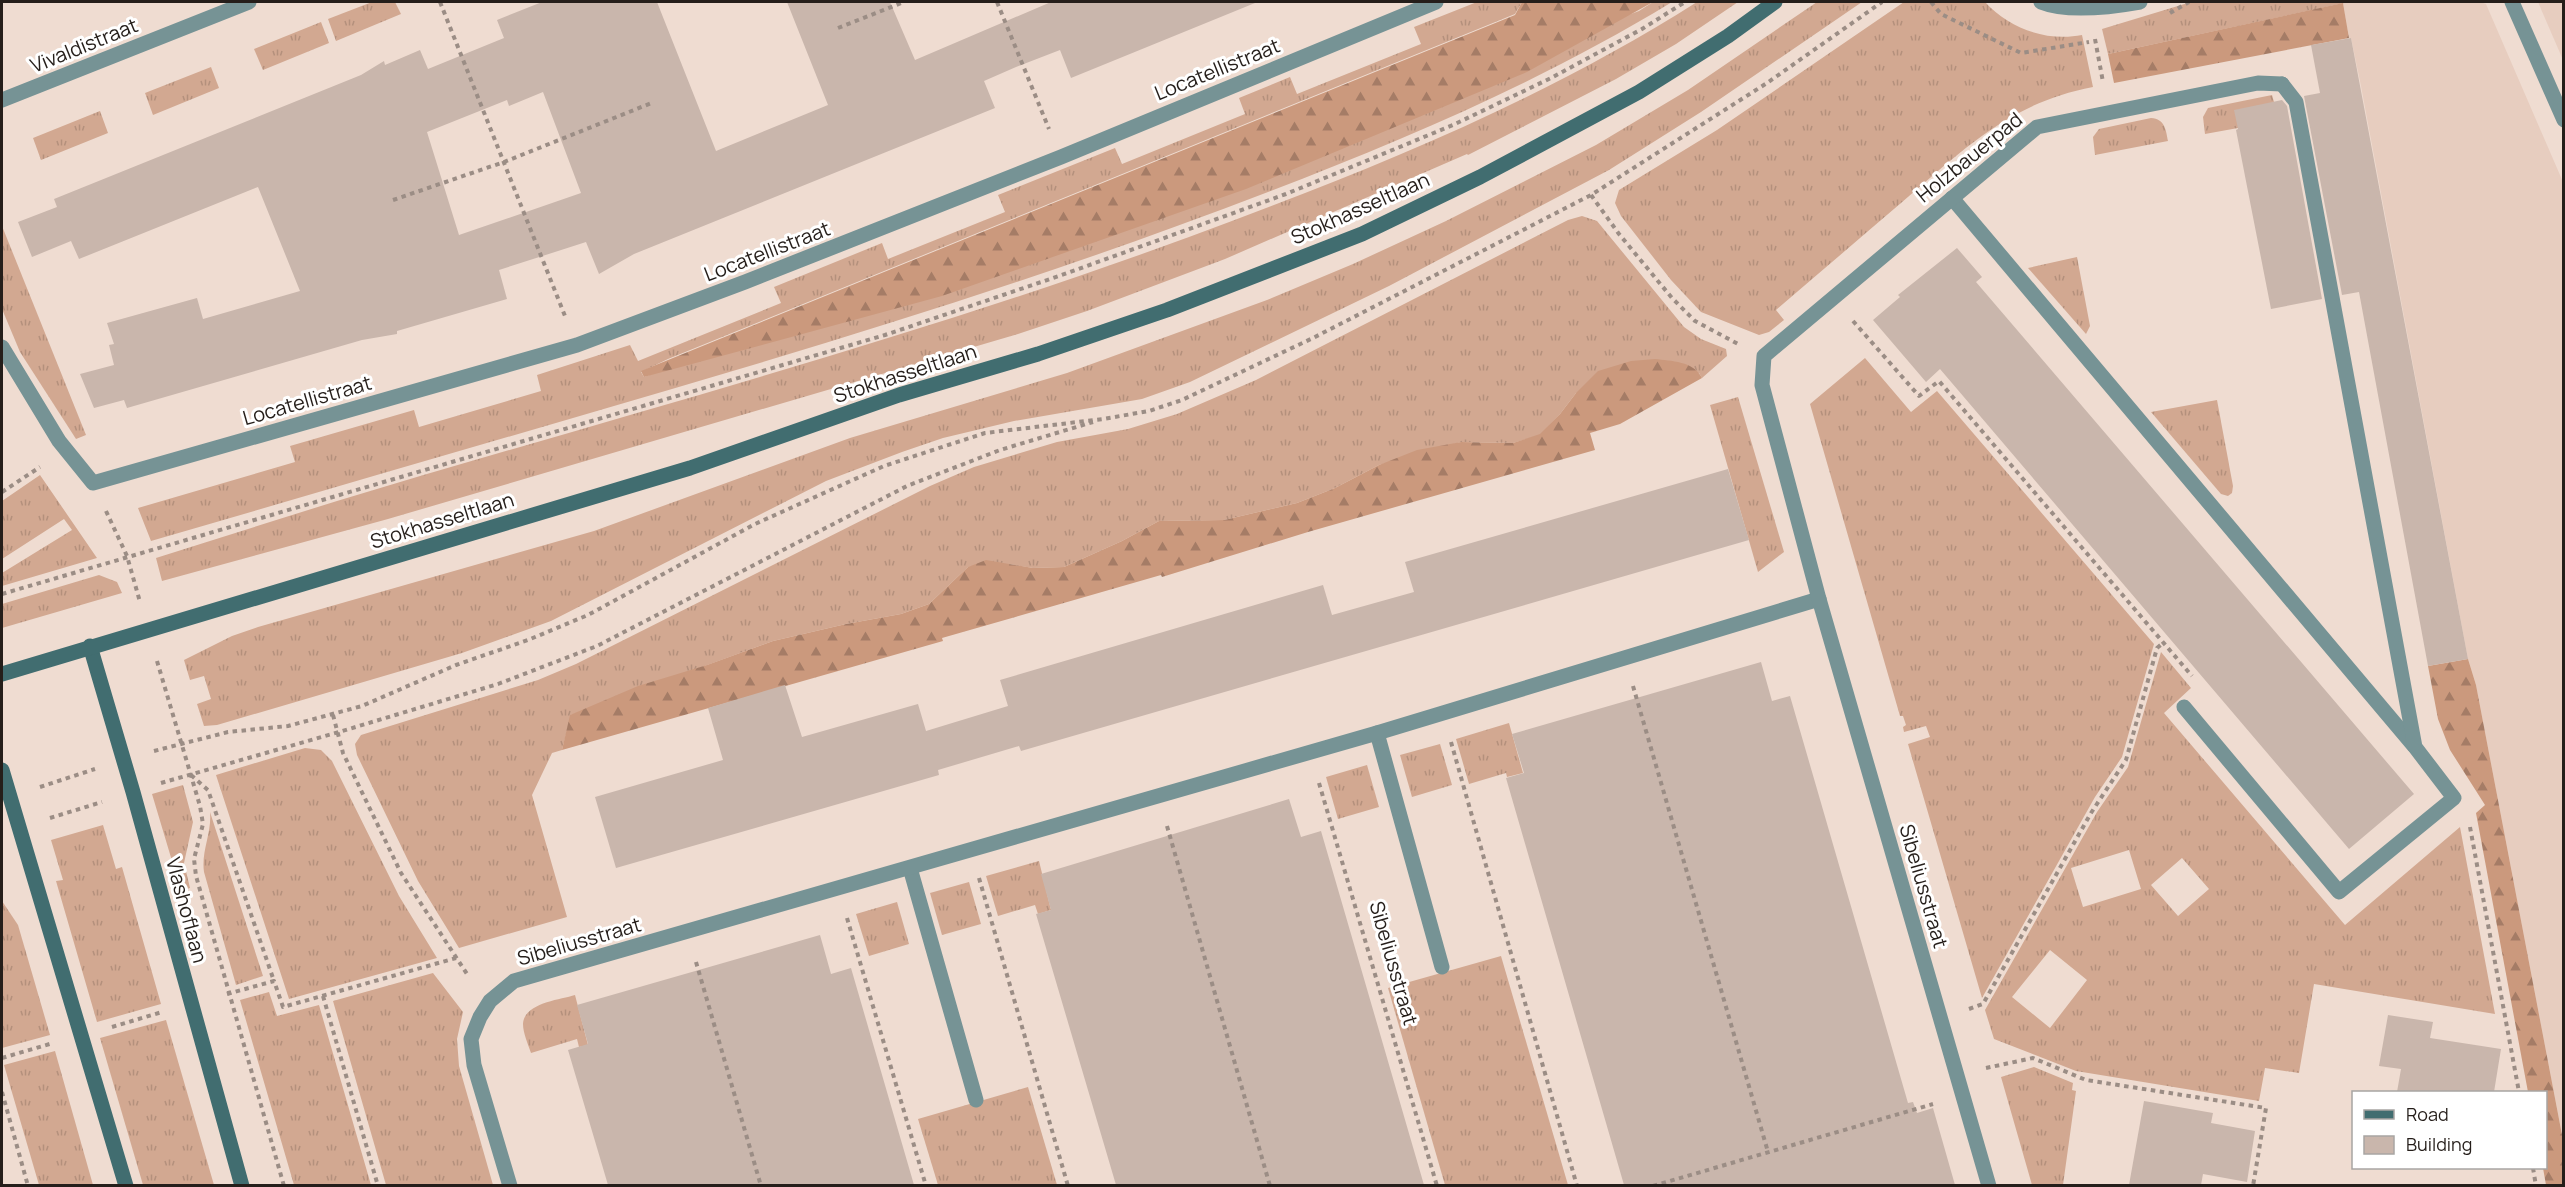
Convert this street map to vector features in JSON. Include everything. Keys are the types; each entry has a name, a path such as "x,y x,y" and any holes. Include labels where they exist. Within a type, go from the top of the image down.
{"street":[{"name":"Vivaldistraat","path":"2,100 249,2"},
{"name":"Locatellistraat","path":"66,450 93,483 577,345 745,282 1061,157 1436,2"},
{"name":"Stokhasseltlaan","path":"2,674 690,468 899,395 1038,354 1167,310 1362,234 1480,177 1639,92 1728,36 1775,2"},
{"path":"2041,2 2053,7 2115,6 2140,2"},
{"path":"2512,2 2564,120"},
{"name":"Holzbauerpad","path":"1764,356 2037,127 2258,83 2282,84 2296,102 2415,747"},
{"path":"1952,198 2415,747 2454,798 2339,892 2184,707"},
{"path":"2,347 66,450"},
{"name":"Sibeliusstraat","path":"1764,356 1762,385 1819,599 1989,1185"},
{"name":"Sibeliusstraat","path":"510,1185 474,1065 471,1039 490,1001 514,981 1377,733 1819,599"},
{"name":"Vlashoflaan","path":"90,646 242,1185"},
{"path":"1377,733 1442,967"},
{"path":"2,770 126,1185"},
{"path":"910,868 976,1100"}],"path":[{"path":"440,2 577,345"},
{"path":"838,28 904,2"},
{"path":"997,2 1061,157"},
{"name":"Stokhasseltlaan","path":"2,594 885,334 1059,276 1286,194 1453,125 1551,78 1685,2"},
{"path":"11,796 182,743 228,732 288,726 333,716 362,706 456,664 528,640 588,615 755,524 884,466 986,433 1103,419 1149,411 1182,400 1313,338 1591,195 1767,83 1882,2"},
{"path":"2091,6 2095,41 2110,112"},
{"path":"393,200 504,162 654,102"},
{"path":"1591,195 1619,234 1672,298 1695,321 1718,335 1764,356"},
{"path":"1833,298 1919,396 1939,381 2203,689 2184,707"},
{"path":"20,828 189,773 339,732 498,684 597,646 907,486 1000,450 1103,419"},
{"path":"2,492 66,450"},
{"path":"1941,1018 1983,1005 2091,813 2126,760 2157,648 2163,643"},
{"path":"1625,658 1768,1152"},
{"path":"1443,713 1577,1185"},
{"path":"333,716 343,753 401,873 477,989 490,1001"},
{"name":"Vlashoflaan","path":"182,743 200,806 202,824 194,859 196,876 284,1185"},
{"name":"Sibeliusstraat","path":"1310,752 1437,1185"},
{"path":"189,773 208,790 283,1007 456,958"},
{"path":"1158,796 1270,1185"},
{"path":"2454,798 2468,815 2519,1091"},
{"path":"971,850 1068,1185"},
{"path":"839,888 926,1185"},
{"path":"687,932 761,1185"},
{"path":"2,1058 274,981"},
{"path":"323,996 378,1185"},
{"path":"1956,1074 2033,1058 2086,1080 2266,1108 2253,1185"},
{"path":"2,1092 28,1185"},
{"path":"1653,1185 1963,1096"},
{"path":"2533,1169 2536,1185"}],"shaded area":[{"path":"2480,2 2486,4 2563,182 2563,1140 2476,685 2468,659 2361,86 2351,38 2349,38 2343,3"},
{"path":"2538,2 2563,2 2563,60"}],"green space":[{"path":"372,2 395,2 401,14 336,41 328,19"},
{"path":"1477,2 1522,2 1515,14 641,372 644,377 1639,11 1653,2 1672,2 1553,68 1430,126 1305,178 1102,253 1027,278 725,373 151,541 138,508 295,462 290,446 414,410 419,427 541,391 537,375 630,345 638,361 781,303 774,287 882,243 888,259 1005,212 998,195 1115,148 1122,164 1245,114 1239,98 1290,77 1297,94 1421,44 1414,27"},
{"path":"1522,2 1653,2 1527,72 1246,189 942,296 644,377 641,371 1515,15"},
{"path":"1697,2 1738,2 1676,44 1616,79 1468,155 1225,259 1087,311 1018,334 388,519 162,581 156,558 337,501 872,343 978,310 1189,237 1385,161 1513,104 1637,38"},
{"path":"1817,2 1862,2 1701,112 1609,170 1389,286 1190,382 1142,399 1014,421 943,438 902,452 826,481 551,621 462,653 217,725 204,726 197,704 211,699 204,676 190,680 184,660 232,636 594,531 850,438 1067,373 1267,300 1446,221 1596,145 1688,90"},
{"path":"1904,2 1985,2 2005,19 2029,31 2068,37 2082,35 2093,87 2063,94 2036,104 1989,131 1967,147 1776,310 1784,320 1769,332 1759,335 1701,312 1671,280 1621,216 1615,203 1619,190 1717,130"},
{"path":"2191,2 2349,2 2108,54 2102,29"},
{"path":"2343,3 2349,38 2114,83 2108,54"},
{"path":"321,22 329,43 263,70 254,49"},
{"path":"211,67 219,88 153,115 145,93"},
{"path":"2272,95 2274,102 2238,128 2205,134 2203,117 2208,108"},
{"path":"100,111 108,133 41,160 33,138"},
{"path":"2151,118 2162,123 2168,141 2095,155 2093,137 2099,129"},
{"path":"1582,216 1597,221 1684,327 1701,339 1726,349 1727,356 1702,378 1699,373 1576,393 1540,435 1513,443 1461,442 1379,465 1335,488 1297,503 1224,520 1159,521 1122,541 1064,567 1033,568 1009,564 968,567 929,604 901,614 773,641 571,715 562,750 552,753 532,795 567,917 459,948 418,881 357,755 355,744 361,735 538,680 576,664 930,486 974,467 1057,442 1128,429 1177,414 1256,380 1568,220"},
{"path":"2,226 86,435 76,439 20,352 2,309"},
{"path":"2077,257 2090,326 2086,334 2028,268"},
{"path":"1865,358 1911,412 1937,391 2154,644 2122,757 2095,797 1982,998 1908,744 1930,737 1926,726 1904,732 1903,727 1906,725 1903,716 1900,716 1810,404"},
{"path":"1655,359 1688,365 1694,368 1702,378 1620,424 1590,433 1595,450 562,750 570,715 638,686 707,665 773,641 901,614 929,604 968,567 986,560 1033,568 1064,567 1122,541 1159,521 1224,520 1297,503 1417,450 1461,442 1513,443 1540,434 1598,371 1631,361"},
{"path":"1738,397 1784,552 1758,572 1710,405"},
{"path":"2217,400 2233,486 2232,493 2228,496 2221,494 2151,412"},
{"path":"40,475 97,558 2,586 2,573 72,530 64,519 2,559 2,501"},
{"path":"99,575 117,582 122,593 2,628 2,604"},
{"path":"2161,652 2191,688 2164,713 2345,925 2460,827 2495,1014 2314,984 2299,1073 2265,1068 2259,1101 2076,1071 1994,1039 1985,1010 2097,812 2128,767","holes":["2129,850 2141,889 2083,907 2071,868","2182,858 2209,889 2178,916 2151,885","2050,950 2087,980 2050,1028 2012,997"]},
{"path":"2468,659 2476,685 2563,1140 2563,1185 2546,1185 2543,1169 2547,1169 2547,1091 2528,1091 2476,813 2485,805 2450,750 2438,719 2428,666"},
{"path":"1509,723 1523,773 1507,777 1506,773 1469,784 1456,739"},
{"path":"1440,744 1452,785 1412,797 1400,755"},
{"path":"305,748 321,750 332,761 399,896 437,958 289,999 216,775"},
{"path":"1367,765 1379,807 1338,819 1326,777"},
{"path":"183,785 193,822 184,863 190,888 181,891 152,794"},
{"path":"210,812 263,976 236,985 204,872"},
{"path":"103,825 116,869 122,867 161,1004 97,1022 56,881 63,880 51,840"},
{"path":"1039,861 1051,910 1038,914 1035,905 998,916 986,876"},
{"path":"969,882 981,924 942,935 930,893"},
{"path":"2,901 18,925 50,1035 2,1048"},
{"path":"897,902 909,944 869,956 856,914"},
{"path":"1501,956 1568,1185 1445,1185 1388,988"},
{"path":"433,973 463,1012 457,1039 459,1066 493,1185 386,1185 333,1001"},
{"path":"269,992 277,1016 319,1005 371,1185 294,1185 240,1000"},
{"path":"575,995 588,1045 579,1047 577,1039 531,1053 523,1024 529,1011 543,1003"},
{"path":"166,1020 214,1185 143,1185 100,1038"},
{"path":"55,1051 93,1185 39,1185 4,1065"},
{"path":"2034,1067 2073,1083 2072,1090 2076,1091 2063,1185 2032,1185 2001,1077"},
{"path":"1028,1087 1057,1185 938,1185 918,1119"}],"building":[{"path":"542,2 657,2 716,151 828,105 787,2 890,2 915,60 1051,2 1255,3 1071,78 1060,50 1016,67 984,81 995,108 634,254 599,274 586,242 499,270 507,299 397,331 397,334 362,340 127,408 124,400 94,408 80,374 114,365 109,345 114,344 107,323 197,298 203,319 300,291 258,187 79,259 71,241 32,257 18,222 57,207 54,199 361,75 384,61 385,65 420,50 428,69 504,38 497,20","holes":["543,92 581,193 459,235 427,132 507,100 509,106"]},
{"path":"2351,38 2468,659 2428,666 2359,292 2342,295 2304,96 2320,93 2311,45"},
{"path":"2282,100 2287,106 2322,299 2271,309 2234,110"},
{"path":"1957,248 1982,277 1976,282 2414,794 2349,849 1940,369 1926,382 1873,320 1900,297 1898,295"},
{"path":"1728,469 1749,540 1021,751 1019,746 938,770 939,775 616,868 595,797 723,760 708,708 785,685 802,737 918,704 926,731 1008,706 1000,680 1323,585 1332,615 1414,592 1405,562"},
{"path":"1761,662 1772,701 1790,696 1908,1103 1913,1102 1917,1113 1933,1108 1955,1185 1624,1185 1506,778 1524,773 1512,734"},
{"path":"1289,799 1301,837 1321,831 1424,1185 1116,1185 1036,914 1051,910 1041,874"},
{"path":"820,935 831,974 851,968 914,1185 608,1185 568,1050 588,1044 577,1005"},
{"path":"2388,1015 2433,1022 2430,1038 2501,1049 2494,1091 2397,1091 2401,1069 2379,1066"},
{"path":"2144,1101 2213,1113 2211,1123 2255,1131 2247,1182 2203,1174 2201,1185 2129,1185"}]}
